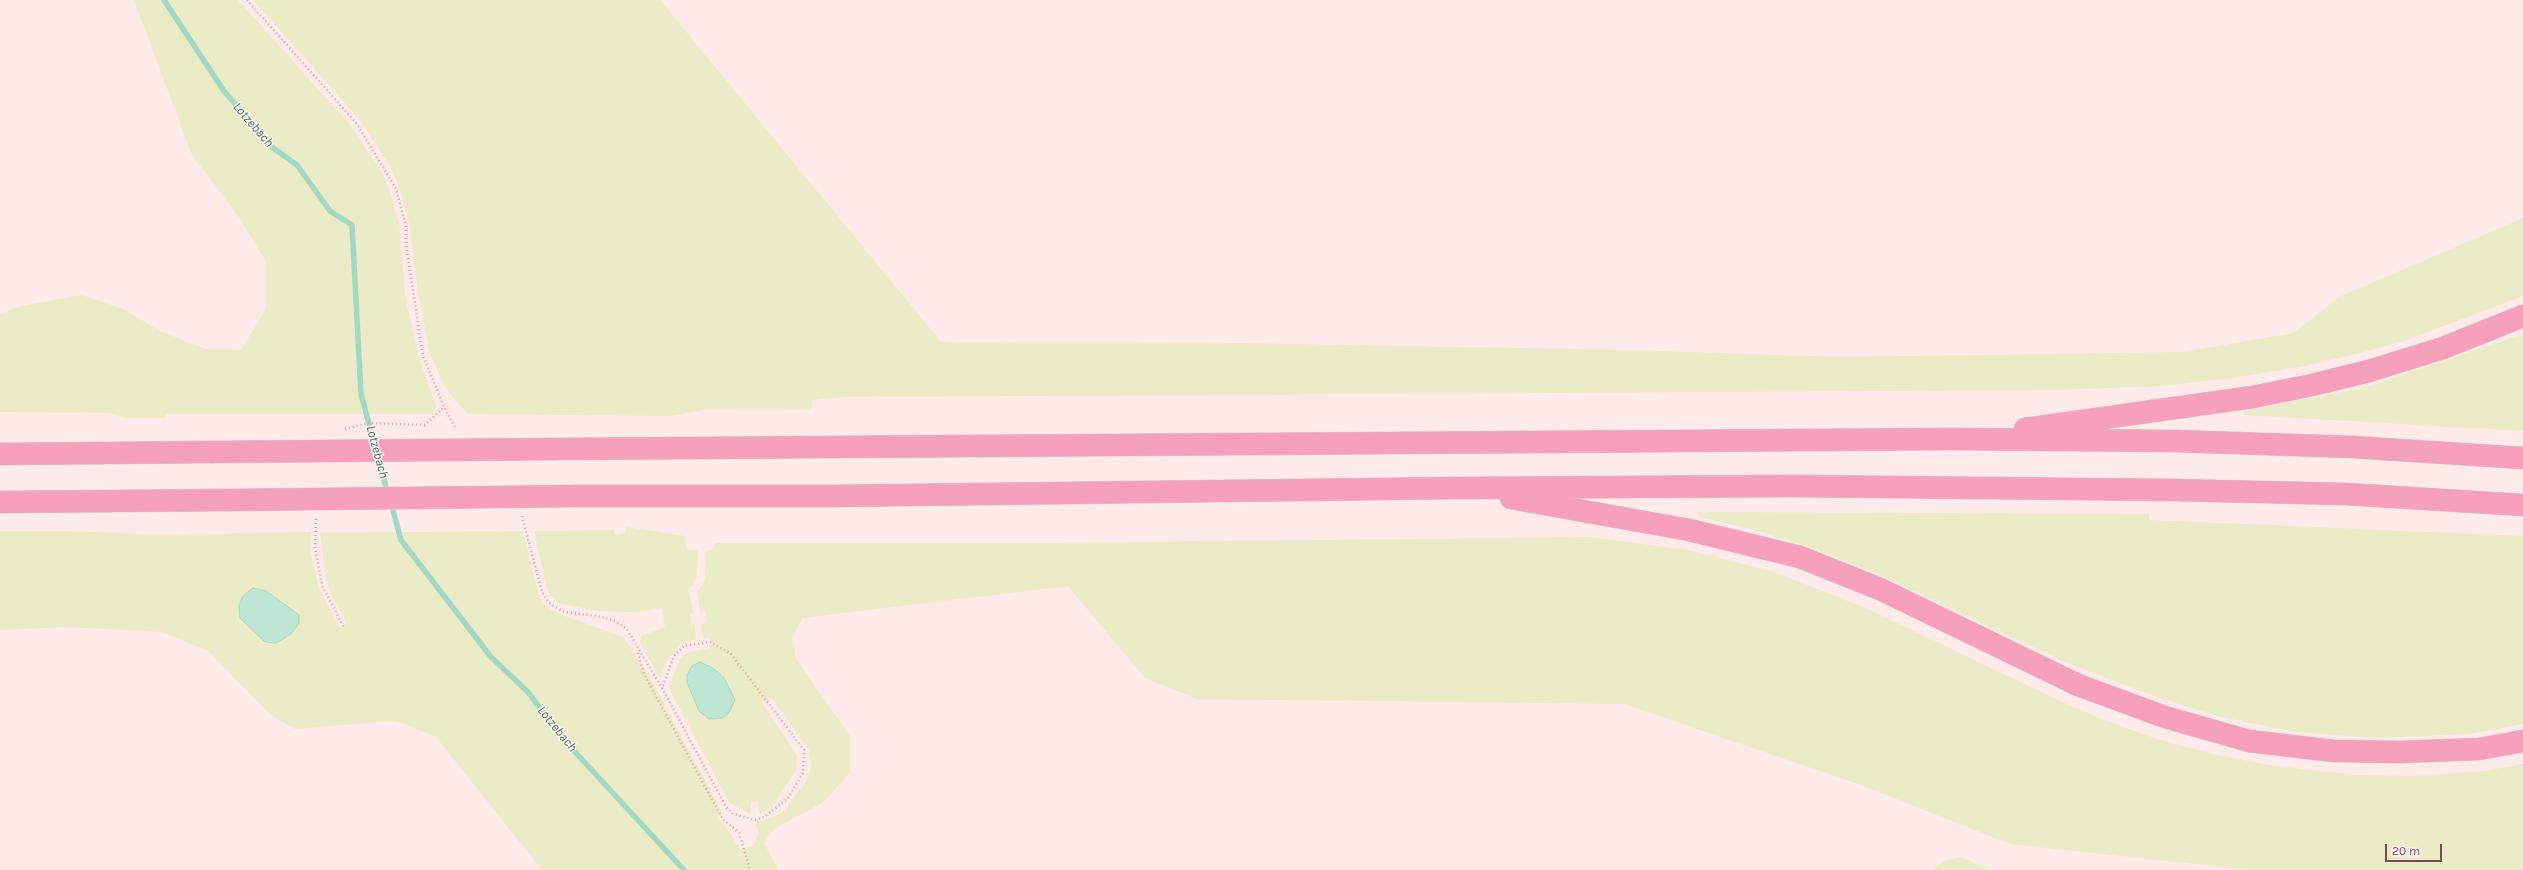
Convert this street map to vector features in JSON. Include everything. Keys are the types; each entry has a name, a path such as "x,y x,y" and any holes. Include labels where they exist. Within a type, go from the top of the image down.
{"highway":[{"path":"1951,439 2253,397 2304,387 2369,371 2443,348 2523,316"},
{"path":"0,454 1951,439 2174,442 2346,447 2523,458"},
{"path":"0,502 576,496 822,496 1456,488 1800,486 2175,490 2346,494 2523,505"},
{"path":"1456,488 1689,530 1800,557 1880,589 2078,685 2165,717 2250,740 2334,752 2400,752 2479,749 2523,741"}],"path":[{"path":"247,0 357,124 396,189 406,226 406,244 423,356 444,407 461,435"},
{"path":"518,510 522,516 542,592 549,602 564,612 613,620 626,628 662,688 726,807 733,814 756,820 764,817 788,798 803,773 804,750 731,654 710,642 684,646 674,656 662,688"},
{"path":"638,650 644,674 722,818 739,833 750,870"}],"shaded area":[{"path":"134,0 238,0 351,126 379,168 389,189 399,224 405,296 418,355 436,406 432,414 166,414 166,418 125,418 109,413 0,412 0,314 21,306 82,295 123,309 160,331 205,349 241,350 266,309 266,261 238,216 192,155"},
{"path":"253,0 660,0 941,342 1234,343 1628,350 1843,357 2183,352 2294,333 2339,297 2523,218 2523,296 2407,340 2360,353 2305,366 2233,378 2161,386 2055,390 844,397 812,400 811,410 707,409 671,416 469,414 456,402 444,385 430,354 419,297 409,224 399,187 390,166 360,120"},
{"path":"2523,334 2523,431 2244,415 2244,411 2366,387"},
{"path":"1698,512 2149,514 2149,520 2523,536 2523,724 2468,734 2378,738 2296,732 2217,716 2154,696 2067,663 1880,575 1808,547 1751,529 1699,517"},
{"path":"626,527 685,536 687,550 697,550 698,553 697,576 695,582 688,589 693,613 690,614 691,625 695,624 696,639 680,644 666,662 660,680 640,642 641,636 665,627 662,608 635,612 596,611 558,603 548,592 534,531 614,530 616,535 625,533"},
{"path":"0,531 68,531 167,535 311,532 310,549 319,588 340,628 347,623 333,598 326,579 320,533 523,531 538,593 545,606 562,615 623,637 648,674 723,814 718,818 731,834 740,850 753,846 759,834 755,823 782,813 806,782 812,765 809,750 772,698 762,703 797,755 796,770 775,803 760,814 757,800 751,802 751,814 742,810 729,802 669,688 680,659 686,653 710,648 710,638 703,638 701,624 707,623 705,611 700,612 697,592 705,580 706,551 715,548 715,543 1062,543 1589,537 1687,550 1774,572 1868,609 2058,700 2104,720 2157,739 2212,754 2269,765 2354,775 2415,776 2484,771 2523,764 2523,870 2249,870 2010,844 1864,786 1624,704 1197,699 1145,678 1068,586 802,618 793,638 796,659 850,736 850,773 822,803 774,829 764,843 778,870 542,870 436,737 403,723 389,721 295,729 272,716 208,651 162,632 69,627 0,630"},
{"path":"253,588 266,591 299,615 299,623 291,634 276,643 265,642 240,618 239,606 243,596"},
{"path":"700,662 713,668 724,678 735,700 728,714 722,718 709,719 699,711 687,682 687,675 692,666"},
{"path":"1961,857 1989,870 1932,870 1944,861"}],"waterway":[{"name":"Lotzebach","path":"164,0 224,91 273,148 297,165 330,211 352,225 361,394 375,446"},
{"name":"Lotzebach","path":"377,455 388,494"},
{"name":"Lotzebach","path":"391,503 401,540 491,657 528,692 564,740 684,870"}]}
